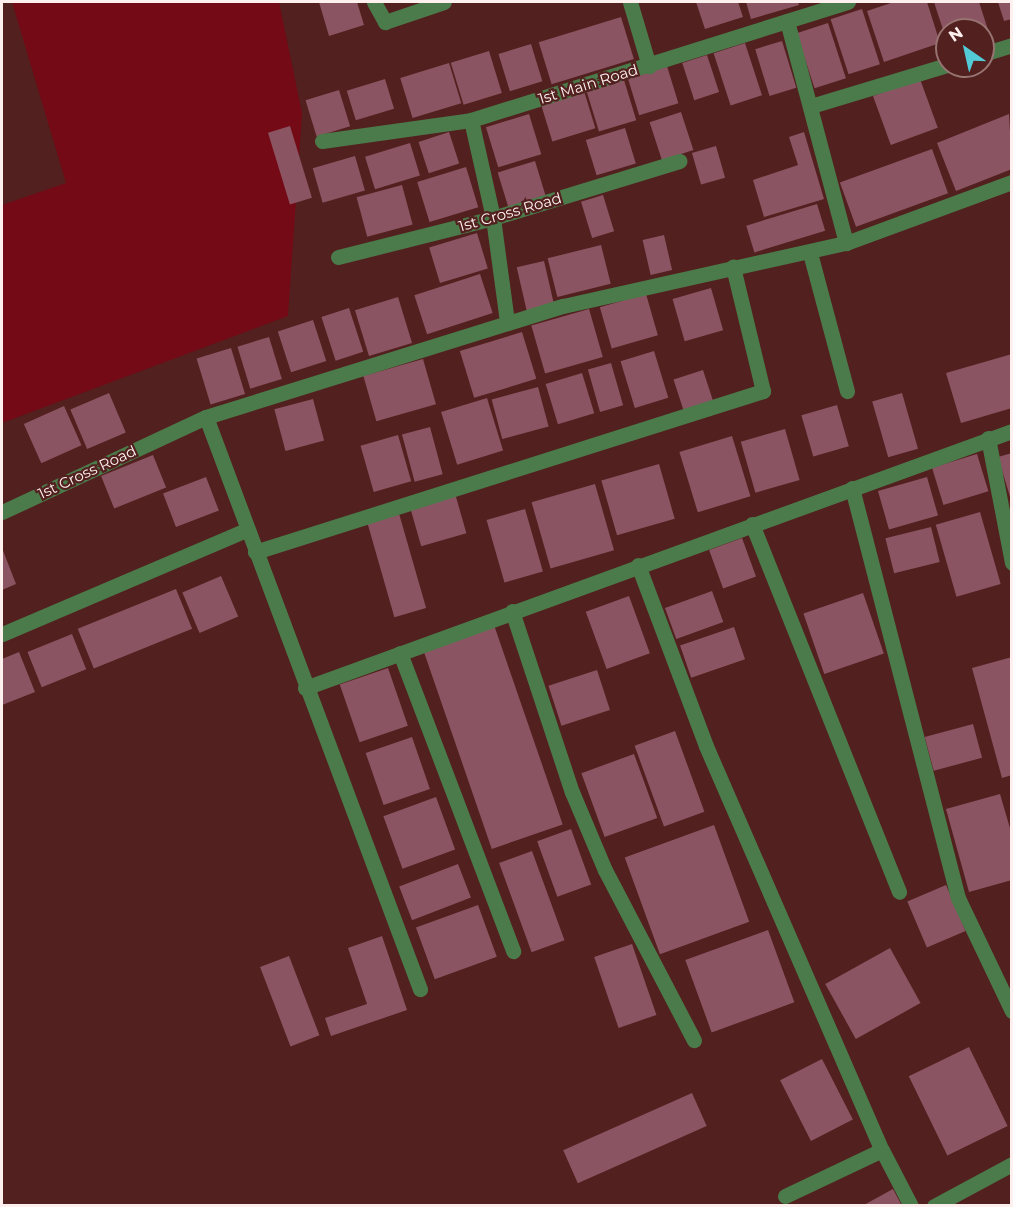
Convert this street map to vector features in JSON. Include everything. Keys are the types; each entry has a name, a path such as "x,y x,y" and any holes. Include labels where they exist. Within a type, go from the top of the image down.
{"street":[{"path":"374,2 385,22 444,2"},
{"path":"630,2 649,66"},
{"name":"1st Main Road","path":"322,141 471,120 848,2"},
{"path":"787,21 846,243"},
{"path":"995,50 1011,45"},
{"path":"811,106 935,69"},
{"path":"471,120 493,219 507,322"},
{"name":"1st Cross Road","path":"338,257 493,219 680,160"},
{"name":"1st Cross Road","path":"2,512 206,417 507,322 733,267 810,253 846,243 1011,182"},
{"path":"810,253 847,391"},
{"path":"255,552 763,391 733,267"},
{"path":"206,417 246,530 420,989"},
{"path":"305,687 1011,431"},
{"path":"988,438 1011,563"},
{"path":"852,488 958,898 1011,1011"},
{"path":"752,524 899,892"},
{"path":"2,634 246,530"},
{"path":"638,565 706,746 882,1150 911,1206"},
{"path":"512,611 572,792 605,870 694,1040"},
{"path":"400,653 513,951"},
{"path":"785,1196 882,1150"},
{"path":"934,1206 1011,1164"}],"shaded area":[{"path":"12,2 279,2 302,113 288,316 2,423 2,205 66,183"}],"building":[{"path":"319,2 357,2 364,25 329,36"},
{"path":"696,2 738,2 743,17 705,29"},
{"path":"746,2 798,2 799,5 751,19"},
{"path":"894,2 927,2 935,27 935,45 884,62 867,11"},
{"path":"934,2 979,2 984,18 939,18"},
{"path":"998,2 1012,2 1012,19 1004,21"},
{"path":"862,9 880,64 849,74 831,19"},
{"path":"621,17 634,59 552,84 539,42"},
{"path":"828,23 846,78 815,88 797,33"},
{"path":"782,41 796,88 770,96 755,49"},
{"path":"745,43 762,95 731,106 714,53"},
{"path":"531,44 542,81 510,91 498,54"},
{"path":"489,51 502,93 464,105 451,63"},
{"path":"707,55 719,92 694,100 682,63"},
{"path":"449,63 461,103 413,118 400,78"},
{"path":"667,66 678,103 639,115 628,78"},
{"path":"385,79 394,109 356,120 347,91"},
{"path":"920,79 938,128 891,145 873,96"},
{"path":"624,80 636,120 599,132 587,91"},
{"path":"339,90 350,126 317,137 306,100"},
{"path":"584,91 595,128 552,141 541,104"},
{"path":"681,112 693,150 662,160 650,122"},
{"path":"529,114 541,154 498,167 486,127"},
{"path":"1009,114 1012,169 956,191 937,143"},
{"path":"290,126 312,198 290,204 268,133"},
{"path":"625,128 636,163 597,175 586,140"},
{"path":"449,132 459,163 429,173 419,142"},
{"path":"804,132 824,199 764,217 753,180 798,165 789,137"},
{"path":"410,143 420,176 375,189 365,157"},
{"path":"716,146 725,178 701,185 692,153"},
{"path":"932,149 948,193 856,227 840,183"},
{"path":"355,156 365,191 323,203 313,168"},
{"path":"535,161 547,201 510,213 498,172"},
{"path":"466,167 478,207 430,222 417,182"},
{"path":"402,185 413,225 367,237 357,197"},
{"path":"603,195 614,231 592,238 581,202"},
{"path":"817,204 825,231 754,252 746,226"},
{"path":"477,233 488,268 440,283 429,248"},
{"path":"664,235 672,270 651,275 643,240"},
{"path":"601,245 611,284 557,297 548,258"},
{"path":"544,261 554,305 527,311 517,267"},
{"path":"480,274 493,313 427,334 414,295"},
{"path":"711,288 723,330 685,341 673,299"},
{"path":"646,294 658,335 612,349 600,307"},
{"path":"398,297 412,343 369,356 355,310"},
{"path":"349,308 363,352 336,361 321,317"},
{"path":"589,309 603,357 545,374 531,326"},
{"path":"313,320 326,361 291,372 278,331"},
{"path":"522,332 536,379 474,398 460,351"},
{"path":"269,337 282,379 250,389 237,347"},
{"path":"231,348 245,394 211,404 197,359"},
{"path":"654,351 668,398 635,408 621,361"},
{"path":"1012,354 1012,408 961,423 946,373"},
{"path":"423,359 436,404 376,421 363,376"},
{"path":"611,363 623,405 600,412 588,370"},
{"path":"703,370 714,404 685,414 674,380"},
{"path":"582,373 594,413 558,424 546,384"},
{"path":"538,387 549,427 502,439 492,399"},
{"path":"109,393 126,433 87,449 70,409"},
{"path":"902,393 918,449 888,457 872,402"},
{"path":"487,398 503,451 457,465 441,412"},
{"path":"313,399 324,441 285,451 274,409"},
{"path":"837,405 849,446 813,457 801,415"},
{"path":"64,406 81,445 41,463 24,424"},
{"path":"430,427 443,474 415,482 402,435"},
{"path":"785,429 800,480 755,493 741,442"},
{"path":"398,435 411,481 374,492 361,446"},
{"path":"732,436 750,496 698,512 679,452"},
{"path":"1012,453 1012,500 1011,500 998,457"},
{"path":"977,454 988,491 943,505 932,468"},
{"path":"153,455 166,487 114,508 101,476"},
{"path":"659,464 675,519 617,535 601,481"},
{"path":"206,477 219,511 176,527 163,493"},
{"path":"927,477 938,515 889,530 878,491"},
{"path":"595,484 614,550 551,569 532,502"},
{"path":"454,490 466,533 421,546 409,503"},
{"path":"525,509 543,571 504,583 487,520"},
{"path":"398,510 426,608 394,617 366,519"},
{"path":"980,512 1001,584 956,597 936,525"},
{"path":"931,527 940,562 894,573 885,538"},
{"path":"742,538 756,577 723,588 709,550"},
{"path":"2,548 16,584 2,590"},
{"path":"221,576 238,617 200,633 182,592"},
{"path":"176,589 192,629 94,669 78,629"},
{"path":"712,591 723,622 676,639 665,608"},
{"path":"863,593 884,654 824,674 803,614"},
{"path":"629,596 650,653 607,669 586,612"},
{"path":"494,625 563,825 492,849 423,649"},
{"path":"734,627 745,659 691,678 680,646"},
{"path":"72,634 86,669 42,687 27,652"},
{"path":"19,652 35,692 2,705 2,659"},
{"path":"1012,657 1012,775 1002,778 972,668"},
{"path":"388,668 408,726 360,742 340,685"},
{"path":"597,670 610,710 561,726 548,686"},
{"path":"973,724 982,758 934,771 925,737"},
{"path":"675,731 704,812 664,827 635,746"},
{"path":"412,737 430,789 384,805 366,753"},
{"path":"634,754 657,818 605,837 581,773"},
{"path":"1000,794 1012,835 1012,880 969,892 946,809"},
{"path":"436,797 455,850 403,869 383,816"},
{"path":"714,825 749,922 660,954 625,857"},
{"path":"571,829 591,884 557,897 537,841"},
{"path":"532,851 564,940 532,952 499,863"},
{"path":"458,864 471,898 412,920 399,887"},
{"path":"946,885 966,931 927,947 907,901"},
{"path":"478,905 497,957 435,979 416,928"},
{"path":"768,930 794,1002 712,1032 685,960"},
{"path":"382,936 407,1010 331,1036 325,1018 367,1004 348,948"},
{"path":"632,944 656,1015 619,1028 594,957"},
{"path":"890,948 921,1003 856,1039 825,984"},
{"path":"289,956 319,1035 291,1046 260,967"},
{"path":"969,1047 1008,1126 947,1155 909,1076"},
{"path":"822,1059 853,1120 811,1141 780,1080"},
{"path":"692,1093 707,1126 578,1183 563,1150"},
{"path":"893,1189 902,1206 862,1206"}]}
